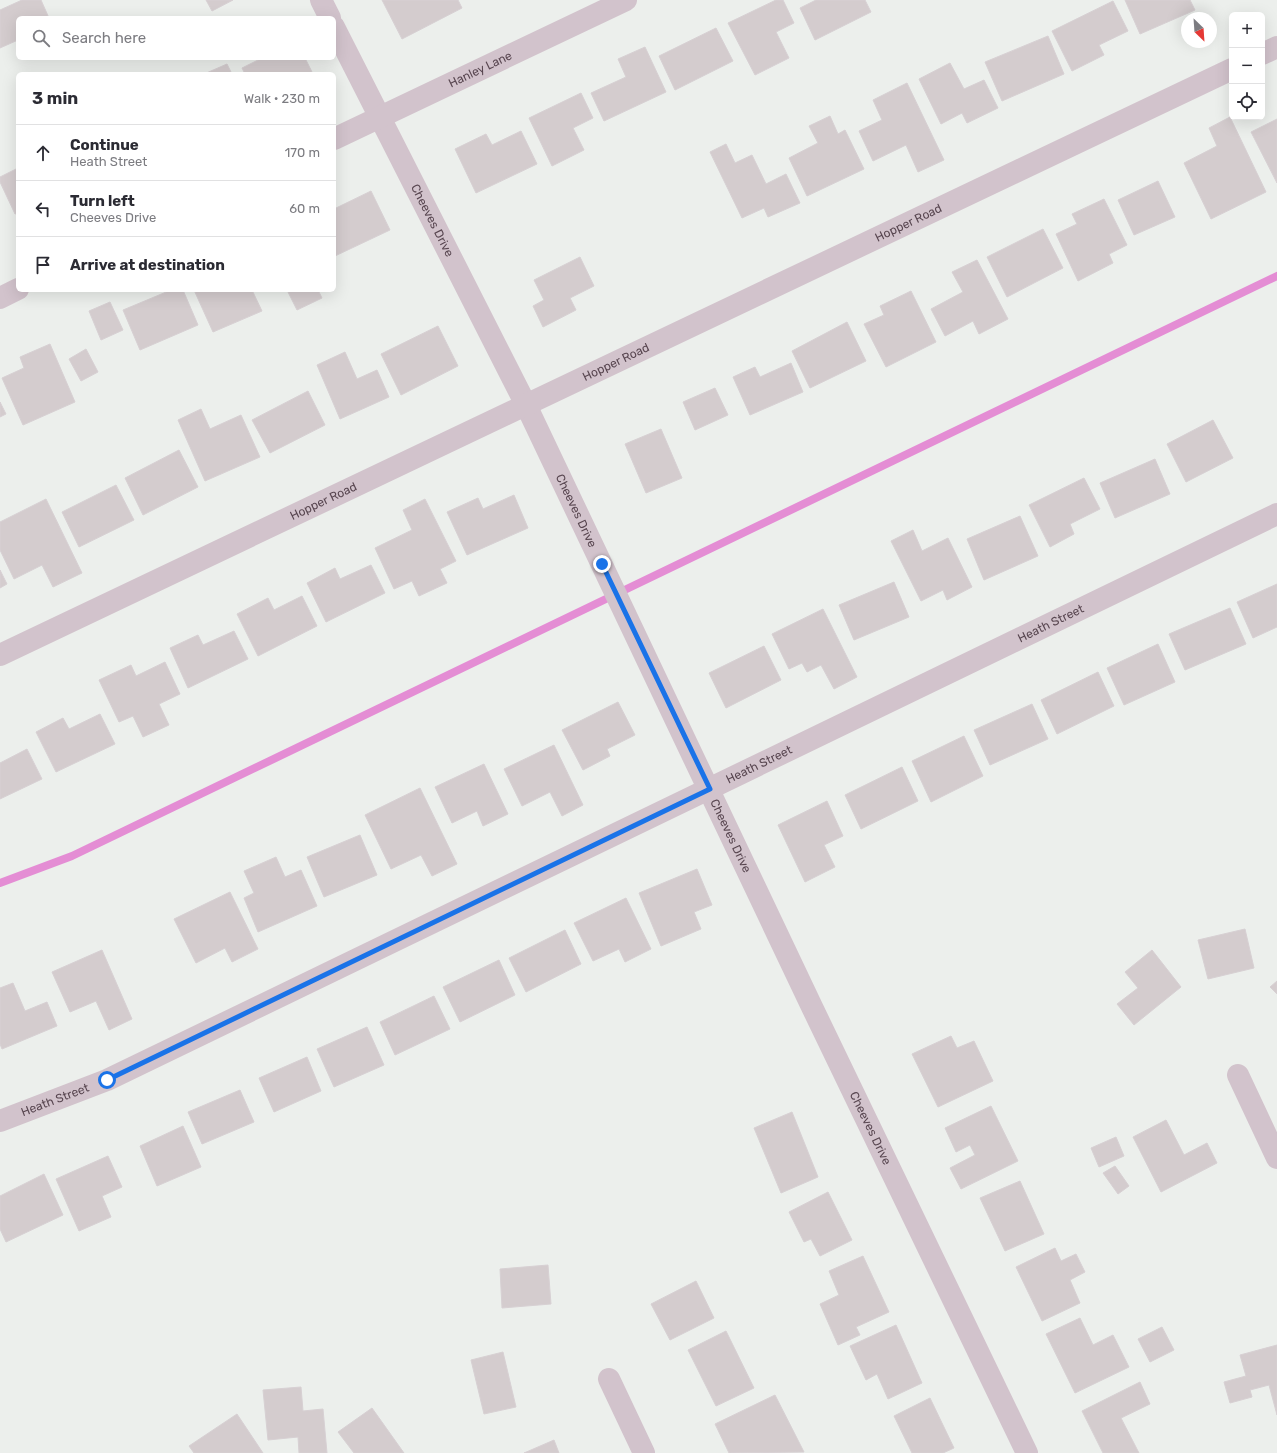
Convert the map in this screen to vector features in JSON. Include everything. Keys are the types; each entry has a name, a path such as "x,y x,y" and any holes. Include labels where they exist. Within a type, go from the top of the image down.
{"street":[{"path":"321,0 329,16"},
{"name":"Hanley Lane","path":"336,139 626,0"},
{"name":"Cheeves Drive","path":"336,31 526,405 710,789 815,1014 1027,1453"},
{"path":"1265,53 1277,47"},
{"name":"Hopper Road","path":"0,655 1229,70"},
{"path":"0,298 16,290"},
{"name":"Heath Street","path":"0,1121 107,1080 1277,514"},
{"path":"1238,1075 1277,1158"},
{"path":"609,1379 644,1453"}],"building":[{"path":"22,0 41,0 48,16 16,16 16,41 0,48 0,10"},
{"path":"206,0 233,0 212,11"},
{"path":"382,0 458,0 462,8 402,39"},
{"path":"776,0 783,0 794,23 776,32 789,58 755,75 728,23"},
{"path":"816,0 865,0 871,12 815,40 800,8"},
{"path":"1125,0 1190,0 1195,10 1190,12 1181,12 1181,16 1140,34"},
{"path":"1113,1 1128,31 1099,45 1104,55 1072,71 1052,31"},
{"path":"716,28 733,61 675,90 659,56"},
{"path":"1048,36 1064,74 1002,101 985,62"},
{"path":"645,47 666,92 604,121 591,93 626,77 618,59"},
{"path":"258,60 306,60 312,72 244,72 242,68"},
{"path":"950,63 964,89 984,80 998,108 967,123 962,113 941,124 919,79"},
{"path":"227,64 231,72 209,72"},
{"path":"907,83 944,160 918,172 906,145 873,161 859,131 882,120 873,100"},
{"path":"581,93 593,118 573,128 584,150 552,166 529,118"},
{"path":"830,116 838,134 845,130 864,169 807,196 789,158 818,143 809,126"},
{"path":"1229,118 1229,120 1231,120 1266,192 1211,219 1184,163 1217,146 1209,128"},
{"path":"1277,119 1277,183 1251,132"},
{"path":"521,131 537,164 476,193 455,149 486,134 492,145"},
{"path":"726,144 735,163 752,155 766,184 786,174 800,203 768,217 764,208 742,218 710,152"},
{"path":"16,169 16,214 0,182 0,177"},
{"path":"1158,181 1175,217 1134,235 1118,200"},
{"path":"371,191 390,230 336,256 336,208"},
{"path":"1104,199 1127,245 1109,254 1113,263 1078,281 1056,234 1077,224 1072,214"},
{"path":"1043,229 1063,268 1007,297 987,257"},
{"path":"580,257 594,286 570,298 576,310 543,327 533,306 544,300 534,280"},
{"path":"977,260 1008,319 979,334 973,321 945,336 931,309 963,292 952,272"},
{"path":"911,291 936,342 886,367 864,324 884,315 880,306"},
{"path":"166,292 184,292 198,325 140,350 123,310"},
{"path":"195,292 253,292 262,311 213,332"},
{"path":"288,292 319,292 322,298 297,310"},
{"path":"110,302 123,330 101,340 89,311"},
{"path":"847,322 866,361 810,388 792,351"},
{"path":"438,326 458,366 401,395 381,354"},
{"path":"50,344 75,402 23,425 2,378 24,368 20,357"},
{"path":"86,349 98,372 81,381 69,359"},
{"path":"345,352 357,379 377,370 389,397 340,419 317,365"},
{"path":"791,363 803,392 750,415 733,377 755,367 760,377"},
{"path":"715,388 728,415 695,430 683,402"},
{"path":"308,391 325,425 270,453 252,420"},
{"path":"0,402 6,414 0,417"},
{"path":"201,409 210,429 241,415 260,457 205,481 178,420"},
{"path":"1213,420 1233,458 1186,482 1167,444"},
{"path":"661,429 682,478 646,493 625,444"},
{"path":"179,450 198,487 143,515 125,478"},
{"path":"1155,459 1170,494 1115,518 1100,483"},
{"path":"1084,478 1100,509 1070,524 1074,534 1050,547 1029,505"},
{"path":"116,485 134,520 79,547 62,512"},
{"path":"514,495 528,528 467,555 447,512 478,498 483,509"},
{"path":"46,499 82,573 53,587 42,565 14,579 0,550 0,522"},
{"path":"425,499 456,561 440,569 447,583 419,596 412,581 394,589 375,548 412,530 403,510"},
{"path":"1020,516 1038,556 984,580 967,539"},
{"path":"913,530 922,551 948,538 972,587 947,600 943,590 921,601 891,541"},
{"path":"371,565 385,593 326,622 307,583 335,568 340,579"},
{"path":"0,570 7,584 0,588"},
{"path":"894,582 909,617 854,640 839,605"},
{"path":"1277,584 1277,627 1253,638 1237,602"},
{"path":"302,596 317,626 258,656 237,614 268,598 274,610"},
{"path":"1230,608 1246,644 1185,670 1169,634"},
{"path":"823,609 857,677 834,689 821,665 807,672 802,663 789,669 772,634"},
{"path":"234,631 248,659 188,688 170,648 198,635 203,645"},
{"path":"1158,644 1175,682 1124,705 1107,668"},
{"path":"764,646 781,680 726,708 709,673"},
{"path":"165,662 180,694 159,704 169,725 143,737 133,716 119,722 99,680 131,665 136,676"},
{"path":"1098,672 1114,706 1057,734 1041,700"},
{"path":"618,702 635,735 607,749 610,756 583,770 562,730"},
{"path":"1032,704 1048,739 990,765 974,730"},
{"path":"100,714 115,744 56,772 36,732 63,718 69,729"},
{"path":"964,736 983,776 931,802 912,761"},
{"path":"554,745 583,805 562,816 550,792 522,806 504,769"},
{"path":"27,749 42,779 0,799 0,763"},
{"path":"484,764 508,814 483,826 477,811 452,823 435,787"},
{"path":"902,767 918,801 861,829 845,795"},
{"path":"420,788 457,864 432,876 421,855 391,869 365,815"},
{"path":"827,801 843,836 824,845 835,867 805,882 778,825"},
{"path":"360,835 377,875 324,897 307,857"},
{"path":"276,857 285,877 301,870 317,906 258,932 244,898 254,893 244,871"},
{"path":"697,869 712,905 694,912 701,929 661,946 639,893"},
{"path":"230,892 258,949 232,962 225,948 196,963 174,919"},
{"path":"626,898 651,949 625,962 619,949 593,961 574,923"},
{"path":"1245,929 1254,968 1208,979 1198,940"},
{"path":"565,930 581,964 526,992 509,958"},
{"path":"102,950 132,1019 109,1030 96,1001 70,1012 52,972"},
{"path":"1152,950 1181,987 1134,1025 1117,1004 1138,988 1125,972"},
{"path":"499,960 515,995 460,1022 443,987"},
{"path":"1277,981 1277,994 1270,987"},
{"path":"13,983 25,1011 47,1002 57,1026 2,1049 0,1044 0,988"},
{"path":"434,996 450,1029 395,1055 380,1022"},
{"path":"367,1027 384,1065 334,1087 317,1049"},
{"path":"951,1036 957,1048 974,1041 993,1081 938,1107 912,1054"},
{"path":"307,1057 321,1091 274,1112 259,1078"},
{"path":"240,1090 254,1122 202,1144 188,1112"},
{"path":"991,1106 1018,1161 961,1189 950,1168 975,1155 970,1145 956,1152 945,1128"},
{"path":"792,1112 818,1177 781,1193 754,1128"},
{"path":"1166,1120 1184,1155 1207,1143 1217,1163 1161,1192 1133,1137"},
{"path":"183,1126 201,1167 157,1186 140,1146"},
{"path":"1116,1137 1124,1156 1099,1167 1091,1148"},
{"path":"108,1156 122,1187 102,1196 111,1217 79,1231 56,1179"},
{"path":"1115,1166 1129,1186 1118,1194 1103,1173"},
{"path":"44,1174 63,1215 6,1242 0,1229 0,1196"},
{"path":"1020,1181 1044,1234 1005,1251 980,1198"},
{"path":"828,1192 852,1240 820,1256 811,1239 804,1242 789,1212"},
{"path":"1055,1248 1061,1261 1076,1254 1085,1272 1070,1280 1080,1303 1042,1321 1016,1267"},
{"path":"863,1256 889,1312 856,1327 860,1335 838,1345 820,1304 839,1295 829,1271"},
{"path":"548,1265 551,1304 502,1308 500,1269"},
{"path":"696,1281 714,1318 670,1340 651,1304"},
{"path":"1080,1318 1093,1345 1113,1335 1129,1367 1075,1393 1046,1334"},
{"path":"896,1325 922,1383 888,1399 877,1374 866,1380 850,1346"},
{"path":"1162,1327 1174,1350 1150,1362 1138,1339"},
{"path":"726,1331 754,1388 716,1406 688,1350"},
{"path":"1277,1345 1277,1415 1269,1385 1250,1390 1252,1397 1230,1403 1224,1382 1246,1376 1240,1355"},
{"path":"503,1352 516,1407 484,1414 471,1360"},
{"path":"1140,1382 1150,1404 1121,1418 1139,1453 1103,1453 1082,1411"},
{"path":"301,1387 303,1411 323,1409 327,1453 299,1453 298,1437 268,1440 263,1390"},
{"path":"775,1395 804,1452 729,1453 715,1424"},
{"path":"930,1398 954,1448 943,1453 912,1453 894,1416"},
{"path":"372,1408 404,1453 354,1453 338,1432"},
{"path":"237,1414 263,1453 194,1453 189,1446"},
{"path":"554,1440 559,1453 524,1453"}],"waterway":[{"path":"0,883 72,856 1277,276"}],"route":[{"path":"107,1080 710,789 602,564"}]}
